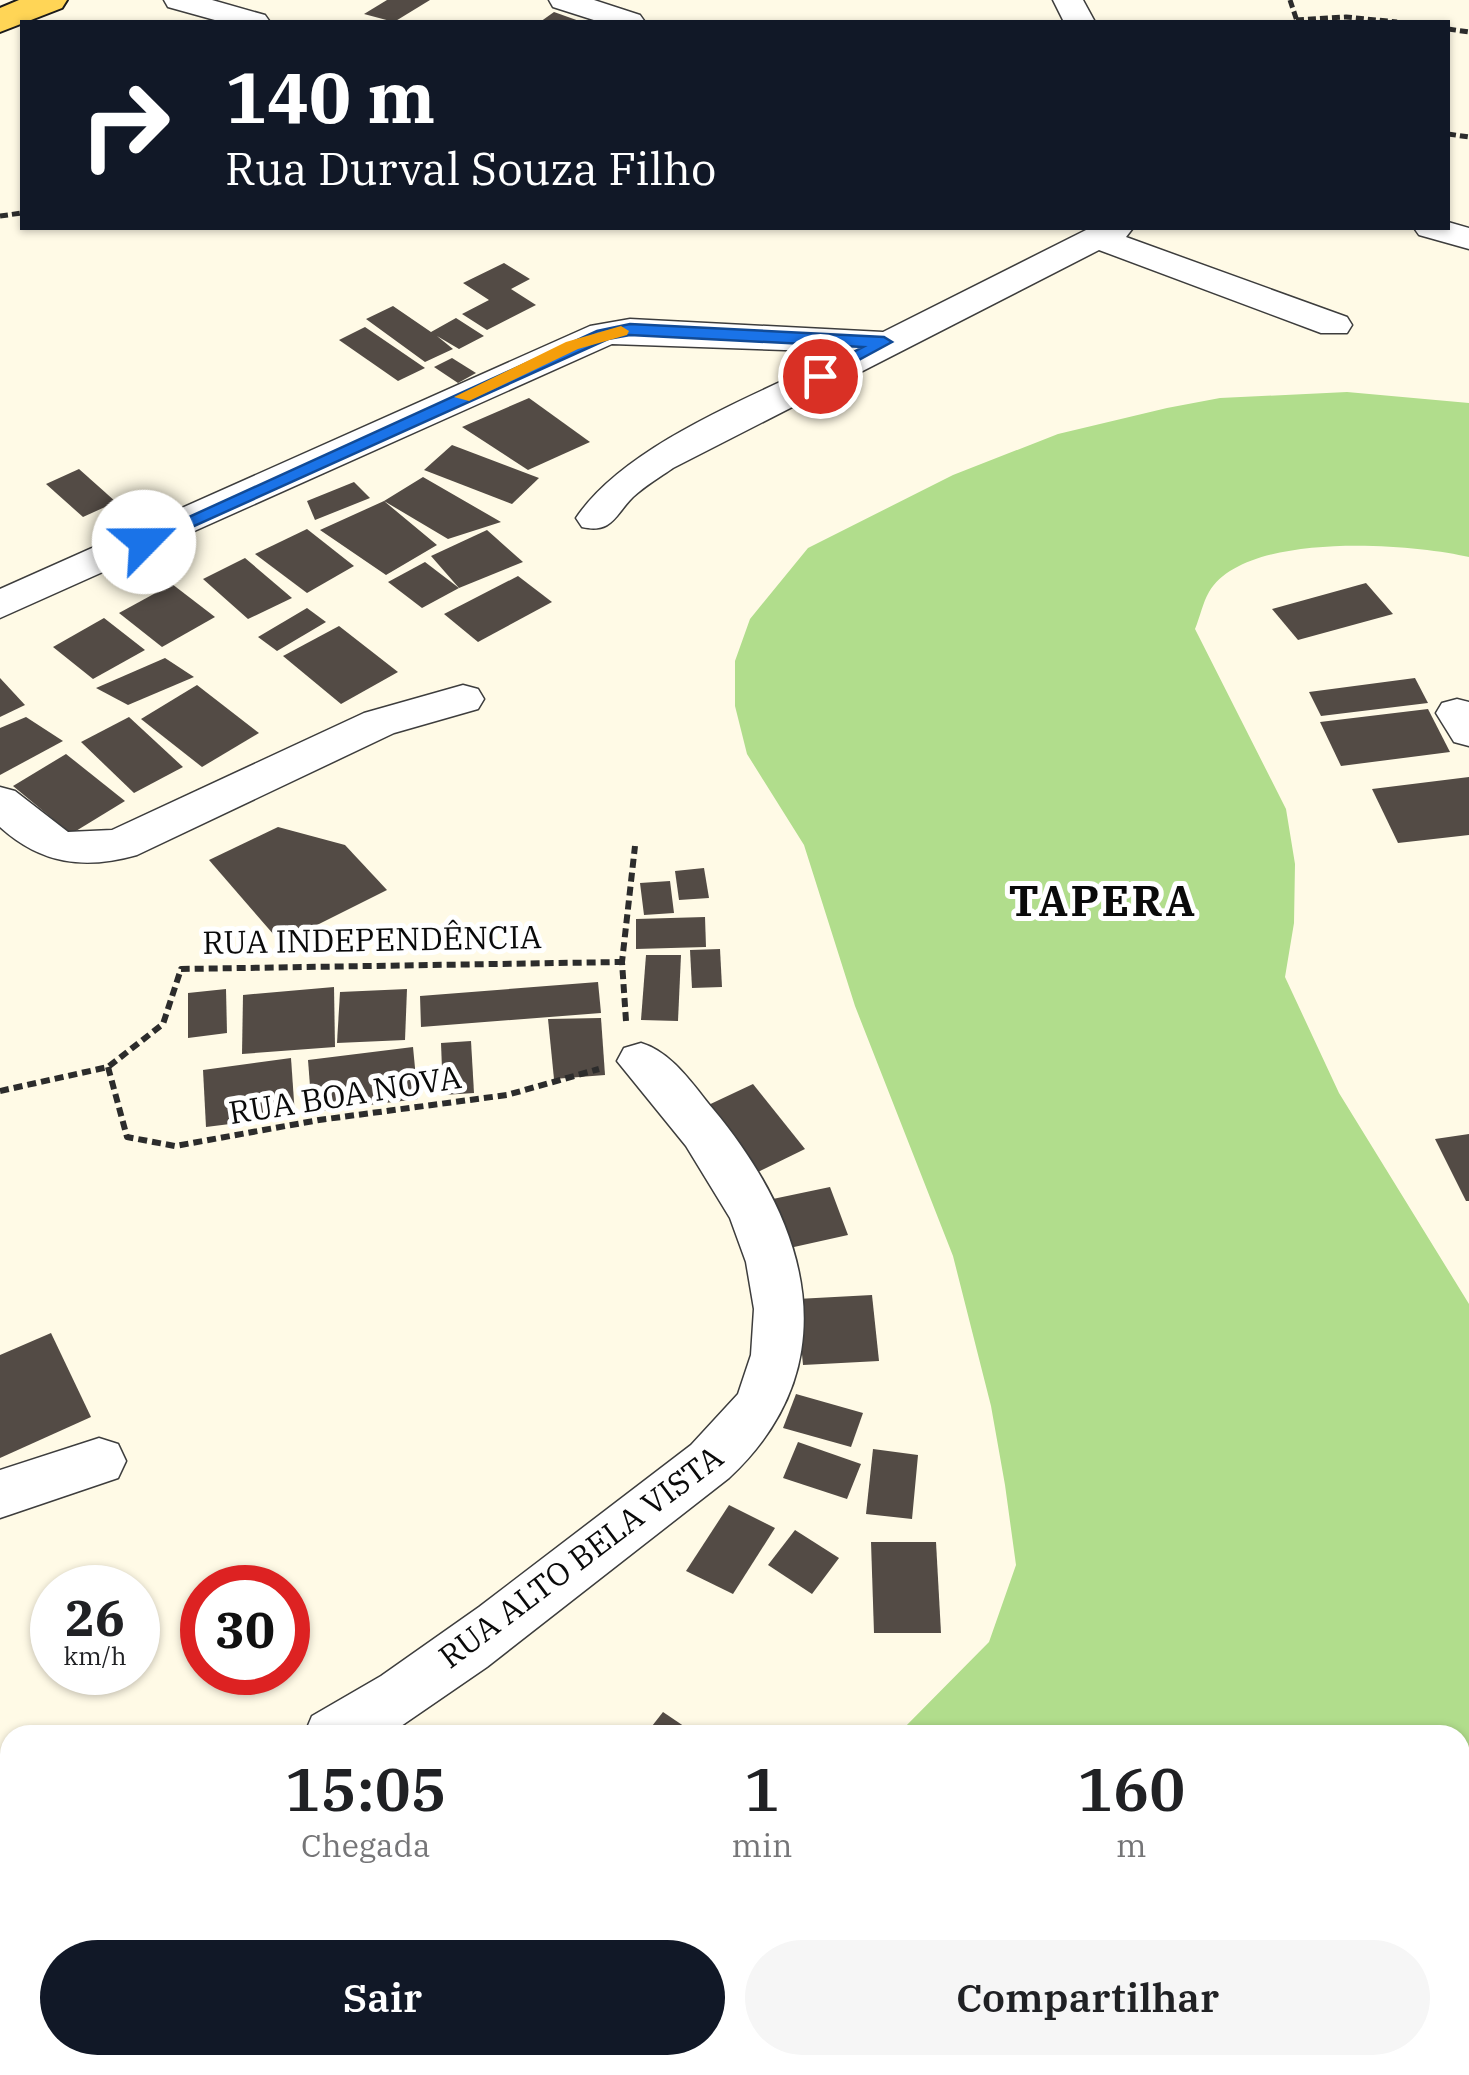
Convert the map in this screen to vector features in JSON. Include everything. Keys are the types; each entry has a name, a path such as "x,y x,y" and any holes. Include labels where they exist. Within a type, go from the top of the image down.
{"main road":[{"path":"0,20 49,0"}],"street":[{"path":"179,0 247,20"},
{"path":"564,0 623,20"},
{"path":"1438,230 1469,239"},
{"path":"596,518 620,488 660,460 884,342 1107,233 1334,325"},
{"path":"0,604 604,334 630,330 884,342"},
{"path":"0,802 43,842 76,852 121,844 379,723 463,699"},
{"name":"RUA ALTO BELA VISTA","path":"349,1725 504,1622 720,1456 762,1403 779,1337 773,1255 758,1219 689,1112 641,1061"},
{"path":"0,1494 99,1461"}],"path":[{"path":"1316,20 1346,17 1377,20"},
{"path":"635,846 622,962 627,1040 641,1061"},
{"name":"RUA INDEPENDÊNCIA","path":"0,1091 108,1067 163,1024 182,969 277,964 622,962"},
{"name":"RUA BOA NOVA","path":"108,1067 127,1137 176,1146 320,1120 507,1096 554,1079 641,1061"}],"green space":[{"path":"1347,392 1469,403 1469,557 1408,548 1330,546 1256,559 1228,572 1209,592 1195,629 1286,809 1295,864 1294,923 1285,977 1339,1093 1469,1304 1469,1725 907,1725 989,1642 1016,1565 1005,1485 991,1406 953,1256 855,1006 804,845 747,754 735,706 735,661 750,619 808,548 953,475 1058,434 1220,398"}],"building":[{"path":"387,0 430,0 397,20 364,14"},
{"path":"554,12 576,20 543,20"},
{"path":"504,263 530,279 511,289 536,305 487,330 462,314 489,300 463,283"},
{"path":"393,306 431,332 456,318 484,336 459,349 437,336 453,349 425,362 366,319"},
{"path":"365,327 425,368 398,381 339,340"},
{"path":"452,358 476,373 458,383 434,367"},
{"path":"529,398 590,442 528,470 462,427"},
{"path":"452,445 539,478 512,504 424,470"},
{"path":"79,469 116,502 83,517 46,484"},
{"path":"423,477 501,522 448,539 384,501"},
{"path":"354,482 370,498 315,520 307,501"},
{"path":"384,501 437,545 386,575 320,530"},
{"path":"307,529 354,566 307,593 255,554"},
{"path":"487,530 523,562 459,588 431,556"},
{"path":"245,558 292,598 248,619 203,579"},
{"path":"425,562 459,588 422,608 388,582"},
{"path":"518,576 552,602 478,642 444,614"},
{"path":"1366,583 1393,614 1298,640 1272,609"},
{"path":"172,584 215,617 162,647 119,613"},
{"path":"307,608 326,622 277,651 258,637"},
{"path":"104,618 145,650 93,679 53,647"},
{"path":"339,626 398,672 341,704 283,656"},
{"path":"165,658 194,677 128,705 96,688"},
{"path":"0,678 25,705 0,717"},
{"path":"1415,678 1428,703 1321,716 1309,692"},
{"path":"197,685 259,733 202,767 141,719"},
{"path":"1428,709 1450,752 1341,766 1320,722"},
{"path":"26,717 63,741 0,775 0,728"},
{"path":"129,717 183,767 134,793 81,742"},
{"path":"66,754 125,801 71,834 13,786"},
{"path":"1469,777 1469,835 1398,843 1372,789"},
{"path":"278,827 345,845 387,890 281,943 209,860"},
{"path":"704,868 709,898 679,900 675,871"},
{"path":"670,881 674,913 644,915 640,883"},
{"path":"705,917 706,947 636,949 636,919"},
{"path":"720,949 722,987 692,988 690,950"},
{"path":"646,955 681,955 678,1021 641,1020"},
{"path":"598,982 601,1013 421,1027 420,996"},
{"path":"334,987 335,1047 242,1054 243,995"},
{"path":"226,989 227,1033 188,1038 188,993"},
{"path":"407,989 405,1040 337,1043 340,992"},
{"path":"601,1018 605,1075 554,1079 548,1019"},
{"path":"471,1041 474,1093 443,1095 441,1043"},
{"path":"413,1047 418,1099 312,1112 308,1060"},
{"path":"291,1058 295,1116 206,1127 203,1070"},
{"path":"753,1084 805,1149 754,1174 702,1108"},
{"path":"1469,1134 1469,1201 1466,1201 1435,1139"},
{"path":"830,1187 848,1235 785,1249 768,1200"},
{"path":"872,1295 879,1361 803,1365 797,1299"},
{"path":"51,1333 91,1417 0,1458 0,1355"},
{"path":"796,1394 863,1413 851,1447 783,1428"},
{"path":"798,1442 861,1464 847,1499 783,1478"},
{"path":"873,1449 918,1455 912,1519 866,1514"},
{"path":"729,1505 775,1528 733,1594 686,1571"},
{"path":"795,1530 839,1558 812,1594 768,1565"},
{"path":"871,1542 936,1542 941,1633 874,1633"},
{"path":"663,1712 682,1725 653,1725"}],"slow traffic":[{"path":"463,397 572,345 621,331"}],"district":[{"name":"TAPERA","path":"1103,901"}],"route":[{"path":"144,542 287,480 572,345 604,334 630,330 884,342 820,376"}]}
